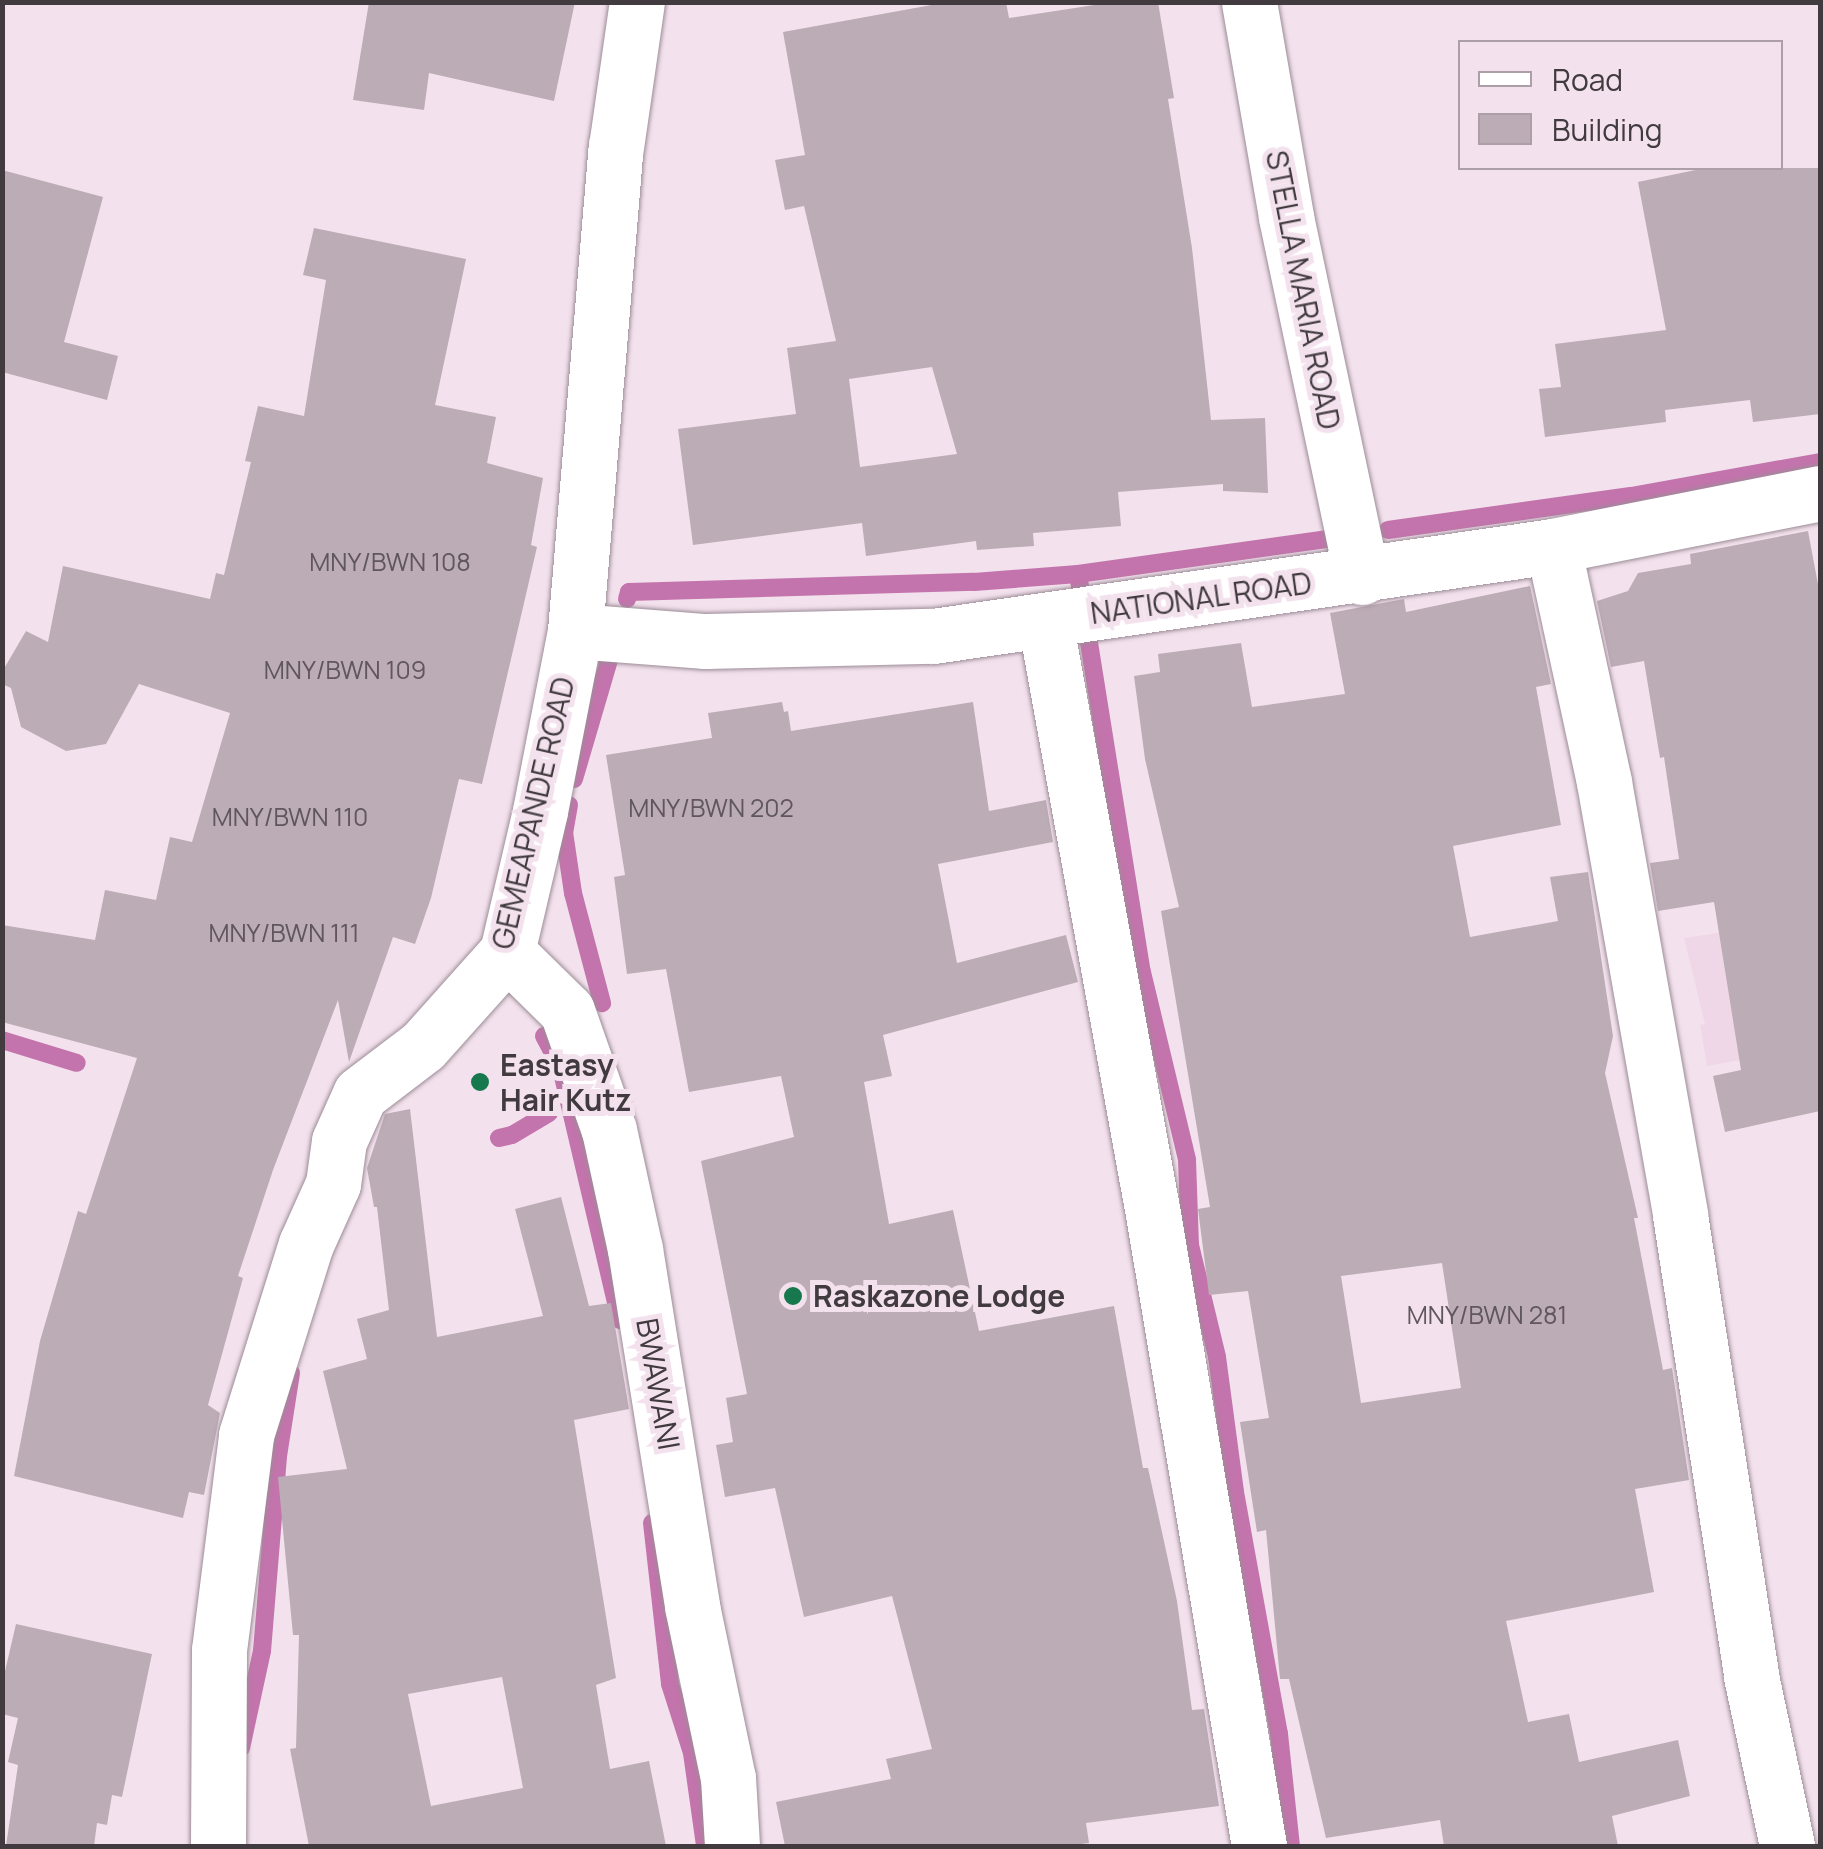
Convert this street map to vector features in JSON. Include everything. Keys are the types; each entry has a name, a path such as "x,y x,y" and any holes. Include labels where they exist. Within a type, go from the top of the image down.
{"street":[{"name":"GEMEAPANDE ROAD","path":"218,1846 219,1650 246,1435 306,1244 333,1184 339,1141 360,1094 423,1046 506,952 575,631 616,147 637,2"},
{"name":"STELLA MARIA ROAD","path":"1250,2 1286,217 1362,577"},
{"name":"NATIONAL ROAD","path":"575,631 706,641 805,642 932,636 1362,577 1552,546 1820,492"},
{"path":"1552,546 1604,782 1680,1216 1751,1676 1787,1846"},
{"path":"1045,621 1153,1214 1259,1846"},
{"name":"BWAWANI","path":"506,952 567,1011 608,1130 635,1249 692,1606 728,1778 732,1846"}],"shaded area":[{"path":"1777,924 1820,924 1820,1046 1707,1066 1700,1025 1705,1024 1684,938"}],"building":[{"path":"369,2 575,2 554,101 429,73 424,110 353,100"},
{"path":"948,2 1006,2 1009,18 1114,2 1158,2 1174,98 1168,99 1192,248 1211,420 1265,418 1268,493 1223,491 1223,484 1118,492 1121,526 1033,533 1034,546 977,550 976,541 866,556 862,523 693,545 678,429 796,414 787,348 836,341 804,206 785,210 775,160 805,155 783,32","holes":["932,367 957,454 860,467 849,379"]},
{"path":"1820,168 1820,414 1753,422 1750,400 1665,410 1666,422 1545,437 1539,389 1561,387 1555,344 1666,330 1638,182 1695,170"},
{"path":"2,170 103,197 64,342 118,356 107,400 2,372"},
{"path":"314,228 466,259 435,405 496,417 487,463 543,478 531,545 537,547 482,784 459,779 431,898 415,944 393,937 349,1062 338,1000 273,1170 238,1276 243,1278 208,1405 220,1413 204,1495 189,1492 183,1518 14,1476 40,1341 78,1211 86,1214 137,1058 2,1022 2,925 95,940 105,890 156,900 170,837 192,842 230,713 139,684 106,744 66,751 21,727 11,688 2,684 2,672 26,631 48,642 63,566 210,599 216,573 224,575 251,462 245,461 258,406 304,416 326,280 303,275"},
{"path":"1808,531 1820,595 1820,1111 1725,1132 1713,1076 1741,1070 1714,902 1658,911 1650,863 1679,859 1664,757 1660,758 1644,661 1611,667 1597,601 1628,591 1638,573 1691,564 1690,554"},
{"path":"1530,586 1551,684 1536,687 1561,825 1453,846 1470,937 1558,921 1550,877 1588,872 1613,1036 1605,1073 1638,1218 1634,1218 1663,1370 1672,1368 1689,1480 1635,1489 1654,1592 1506,1621 1528,1722 1569,1714 1579,1762 1678,1740 1690,1796 1612,1816 1618,1846 1444,1846 1440,1820 1326,1838 1289,1679 1280,1679 1266,1530 1257,1532 1240,1422 1269,1418 1248,1291 1209,1295 1198,1209 1210,1207 1161,911 1179,907 1145,759 1134,676 1160,672 1158,654 1241,643 1252,707 1345,694 1330,613 1404,599 1406,612","holes":["1442,1263 1461,1388 1361,1403 1341,1276"]},
{"path":"782,702 784,712 788,711 791,731 973,702 989,811 1046,800 1053,842 938,864 957,963 1066,935 1078,982 883,1035 892,1076 864,1082 889,1224 953,1210 979,1331 1114,1306 1143,1468 1148,1468 1177,1601 1192,1710 1204,1709 1219,1806 1086,1823 1089,1843 1066,1846 785,1846 776,1802 891,1779 886,1759 932,1749 892,1596 804,1617 775,1488 725,1497 716,1445 733,1442 726,1398 747,1394 701,1161 794,1137 781,1076 689,1092 666,969 627,974 614,877 625,875 606,755 712,738 708,713"},
{"path":"410,1109 437,1337 543,1316 515,1209 561,1197 589,1306 611,1303 629,1409 574,1420 616,1678 596,1685 610,1769 649,1761 666,1846 309,1846 290,1749 296,1748 299,1635 293,1635 278,1477 347,1469 323,1371 367,1359 357,1319 389,1310 377,1207 367,1168 385,1114","holes":["502,1677 523,1788 431,1806 408,1694"]},
{"path":"16,1624 152,1654 122,1797 112,1795 107,1825 97,1823 94,1846 6,1846 18,1765 8,1762 18,1718 2,1714 2,1684"}],"waterway":[{"path":"1388,530 1631,496 1820,462"},
{"path":"627,599 629,592 974,582 1078,574 1335,538"},
{"path":"1078,574 1142,972 1187,1160 1190,1245 1217,1357 1235,1492 1279,1734 1291,1846"},
{"path":"574,779 609,660"},
{"path":"569,805 564,832 573,893 602,1003"},
{"path":"544,1036 561,1068 620,1320"},
{"path":"2,1040 77,1063"},
{"path":"499,1138 512,1135 549,1113"},
{"path":"241,1748 262,1651 278,1456 291,1373"},
{"path":"652,1523 670,1684 692,1753 705,1846"}],"place":[{"name":"Eastasy Hair Kutz","path":"480,1082"},
{"name":"Raskazone Lodge","path":"793,1296"}]}
